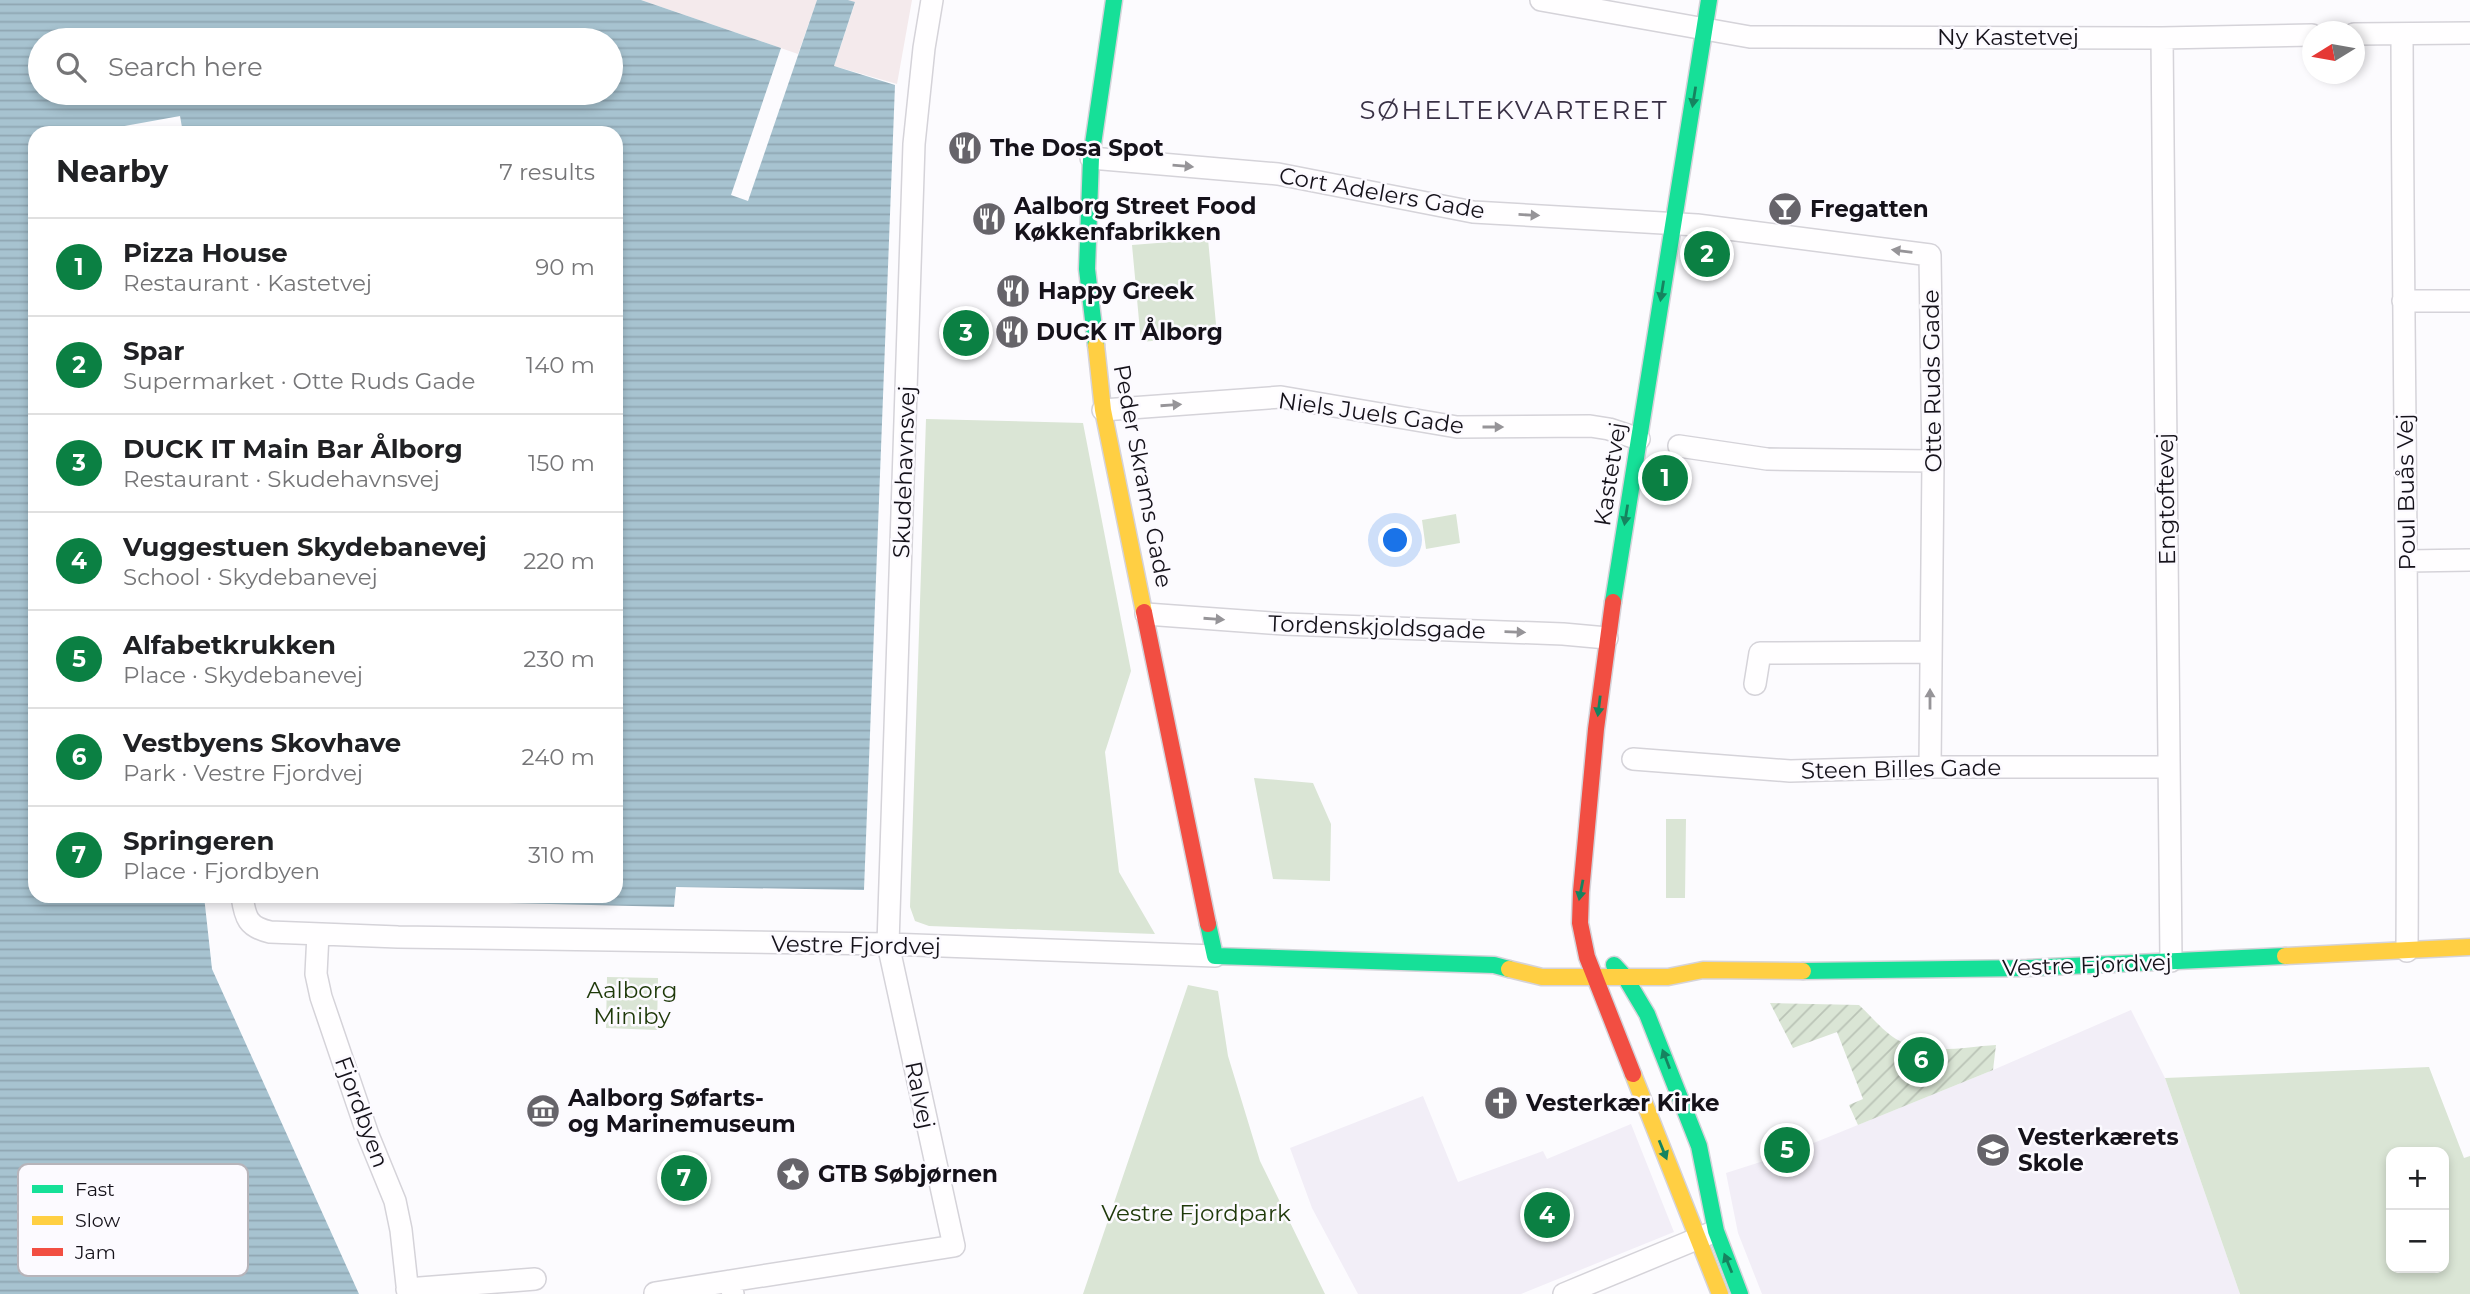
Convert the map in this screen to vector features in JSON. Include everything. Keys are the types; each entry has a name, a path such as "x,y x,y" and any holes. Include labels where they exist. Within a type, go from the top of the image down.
{"street":[{"name":"Skudehavnsvej","path":"888,944 914,144 932,0"},
{"name":"Peder Skrams Gade","path":"1114,0 1091,158 1087,269 1103,410 1215,956"},
{"name":"Ny Kastetvej","path":"1541,0 1750,37 2162,38 2302,35"},
{"name":"Kastetvej","path":"1707,1235 1594,977 1582,957 1578,904 1587,856 1592,759 1607,638 1709,0"},
{"path":"2365,34 2470,33"},
{"name":"Poul Buås Vej","path":"2402,34 2408,561 2407,951"},
{"name":"Engtoftevej","path":"2162,38 2171,961"},
{"name":"Cort Adelers Gade","path":"1091,158 1278,174 1473,212 1673,223"},
{"name":"Otte Ruds Gade","path":"1673,223 1930,255 1934,461 1930,767"},
{"path":"2403,301 2470,301"},
{"name":"Niels Juels Gade","path":"1103,410 1282,397 1457,427 1590,426 1639,439"},
{"path":"1679,446 1767,460 1934,461"},
{"path":"2408,561 2470,560"},
{"name":"Tordenskjoldsgade","path":"1146,614 1284,624 1607,638"},
{"path":"1755,684 1760,653 1930,652"},
{"name":"Steen Billes Gade","path":"1633,759 1790,771 1930,767 2169,767"},
{"name":"Vestre Fjordvej","path":"244,903 247,919 256,929 270,932 888,944 1494,965 1533,957"},
{"name":"Fjordbyen","path":"318,934 316,974 321,997 368,1135 396,1201 407,1292 535,1279"},
{"name":"Ralvej","path":"732,1287 954,1246 888,944"},
{"name":"Vestre Fjordvej","path":"1494,965 1534,976 1668,977 1703,970 2027,968 2470,947"},
{"path":"1582,957 1634,958"},
{"path":"1607,957 1626,977 1651,1022 1699,1146 1707,1178 1707,1235 1720,1294"},
{"name":"Vestre Fjordvej","path":"1670,958 1703,970"},
{"path":"1564,1294 1707,1235"},
{"path":"1707,1235 1740,1294"},
{"path":"655,1293 732,1287"}],"shaded area":[{"path":"641,0 817,0 798,54"},
{"path":"848,0 912,0 897,84 834,66 855,3"},
{"name":"Vesterkærets Skole","path":"2131,1010 2165,1078 2240,1294 1762,1294 1738,1233 1726,1173 1789,1153 1993,1070"},
{"path":"1423,1096 1458,1182 1543,1151 1547,1159 1631,1124 1674,1232 1521,1294 1358,1294 1312,1208 1290,1148"}],"green space":[{"path":"1208,239 1217,335 1141,342 1132,245"},
{"path":"926,419 1083,423 1131,671 1105,752 1119,872 1155,934 929,926 915,921 910,907"},
{"path":"1456,514 1460,543 1426,549 1422,520"},
{"path":"1254,778 1313,783 1331,824 1330,881 1273,879"},
{"path":"1666,819 1686,819 1685,898 1666,898"},
{"name":"Aalborg Miniby","path":"607,977 658,978 657,1030 606,1028"},
{"name":"Vestre Fjordpark","path":"1188,985 1218,991 1228,1056 1260,1161 1325,1294 1083,1294"},
{"path":"1770,1003 1859,1005 1891,1036 1919,1047 1945,1049 1996,1045 1993,1070 1858,1125 1849,1105 1863,1099 1837,1032 1793,1048"},
{"path":"2429,1067 2464,1158 2470,1156 2470,1294 2240,1294 2165,1078"}],"water":[{"path":"0,0 641,0 781,48 731,195 748,201 817,0 855,2 834,66 895,85 864,890 676,887 674,907 512,903 623,903 623,126 182,126 180,116 125,126 28,126 28,903 205,903 212,969 359,1294 0,1294"}],"traffic: fast":[{"path":"1096,345 1087,269 1091,158 1114,0"},
{"path":"1613,602 1709,0"},
{"path":"1208,924 1215,956 1494,965 1509,969"},
{"path":"1803,971 2027,968 2285,956"},
{"path":"1614,965 1625,977 1647,1014 1699,1146 1716,1231 1740,1294"}],"traffic: slow":[{"path":"1096,345 1103,410 1144,612"},
{"path":"2285,956 2470,947"},
{"path":"1509,969 1542,977 1668,977 1703,970 1803,971"},
{"path":"1633,1074 1720,1294"}],"traffic: jam":[{"path":"1613,602 1596,729 1580,923 1587,957 1633,1074"},
{"path":"1144,612 1208,924"}],"place":[{"name":"The Dosa Spot","path":"965,148"},
{"name":"Fregatten","path":"1785,209"},
{"name":"Aalborg Street Food Køkkenfabrikken","path":"989,219"},
{"name":"Spar","path":"1707,254"},
{"name":"Happy Greek","path":"1013,291"},
{"name":"DUCK IT Ålborg","path":"1012,332"},
{"name":"DUCK IT Main Bar Ålborg","path":"966,333"},
{"name":"Pizza House","path":"1665,478"},
{"name":"Vestbyens Skovhave","path":"1921,1060"},
{"name":"Vesterkær Kirke","path":"1501,1103"},
{"name":"Aalborg Søfarts- og Marinemuseum","path":"543,1111"},
{"name":"Alfabetkrukken","path":"1787,1150"},
{"name":"Vesterkærets Skole","path":"1993,1150"},
{"name":"GTB Søbjørnen","path":"793,1174"},
{"name":"Springeren","path":"684,1178"},
{"name":"Vuggestuen Skydebanevej","path":"1547,1215"}],"district":[{"name":"SØHELTEKVARTERET","path":"1514,110"}]}
